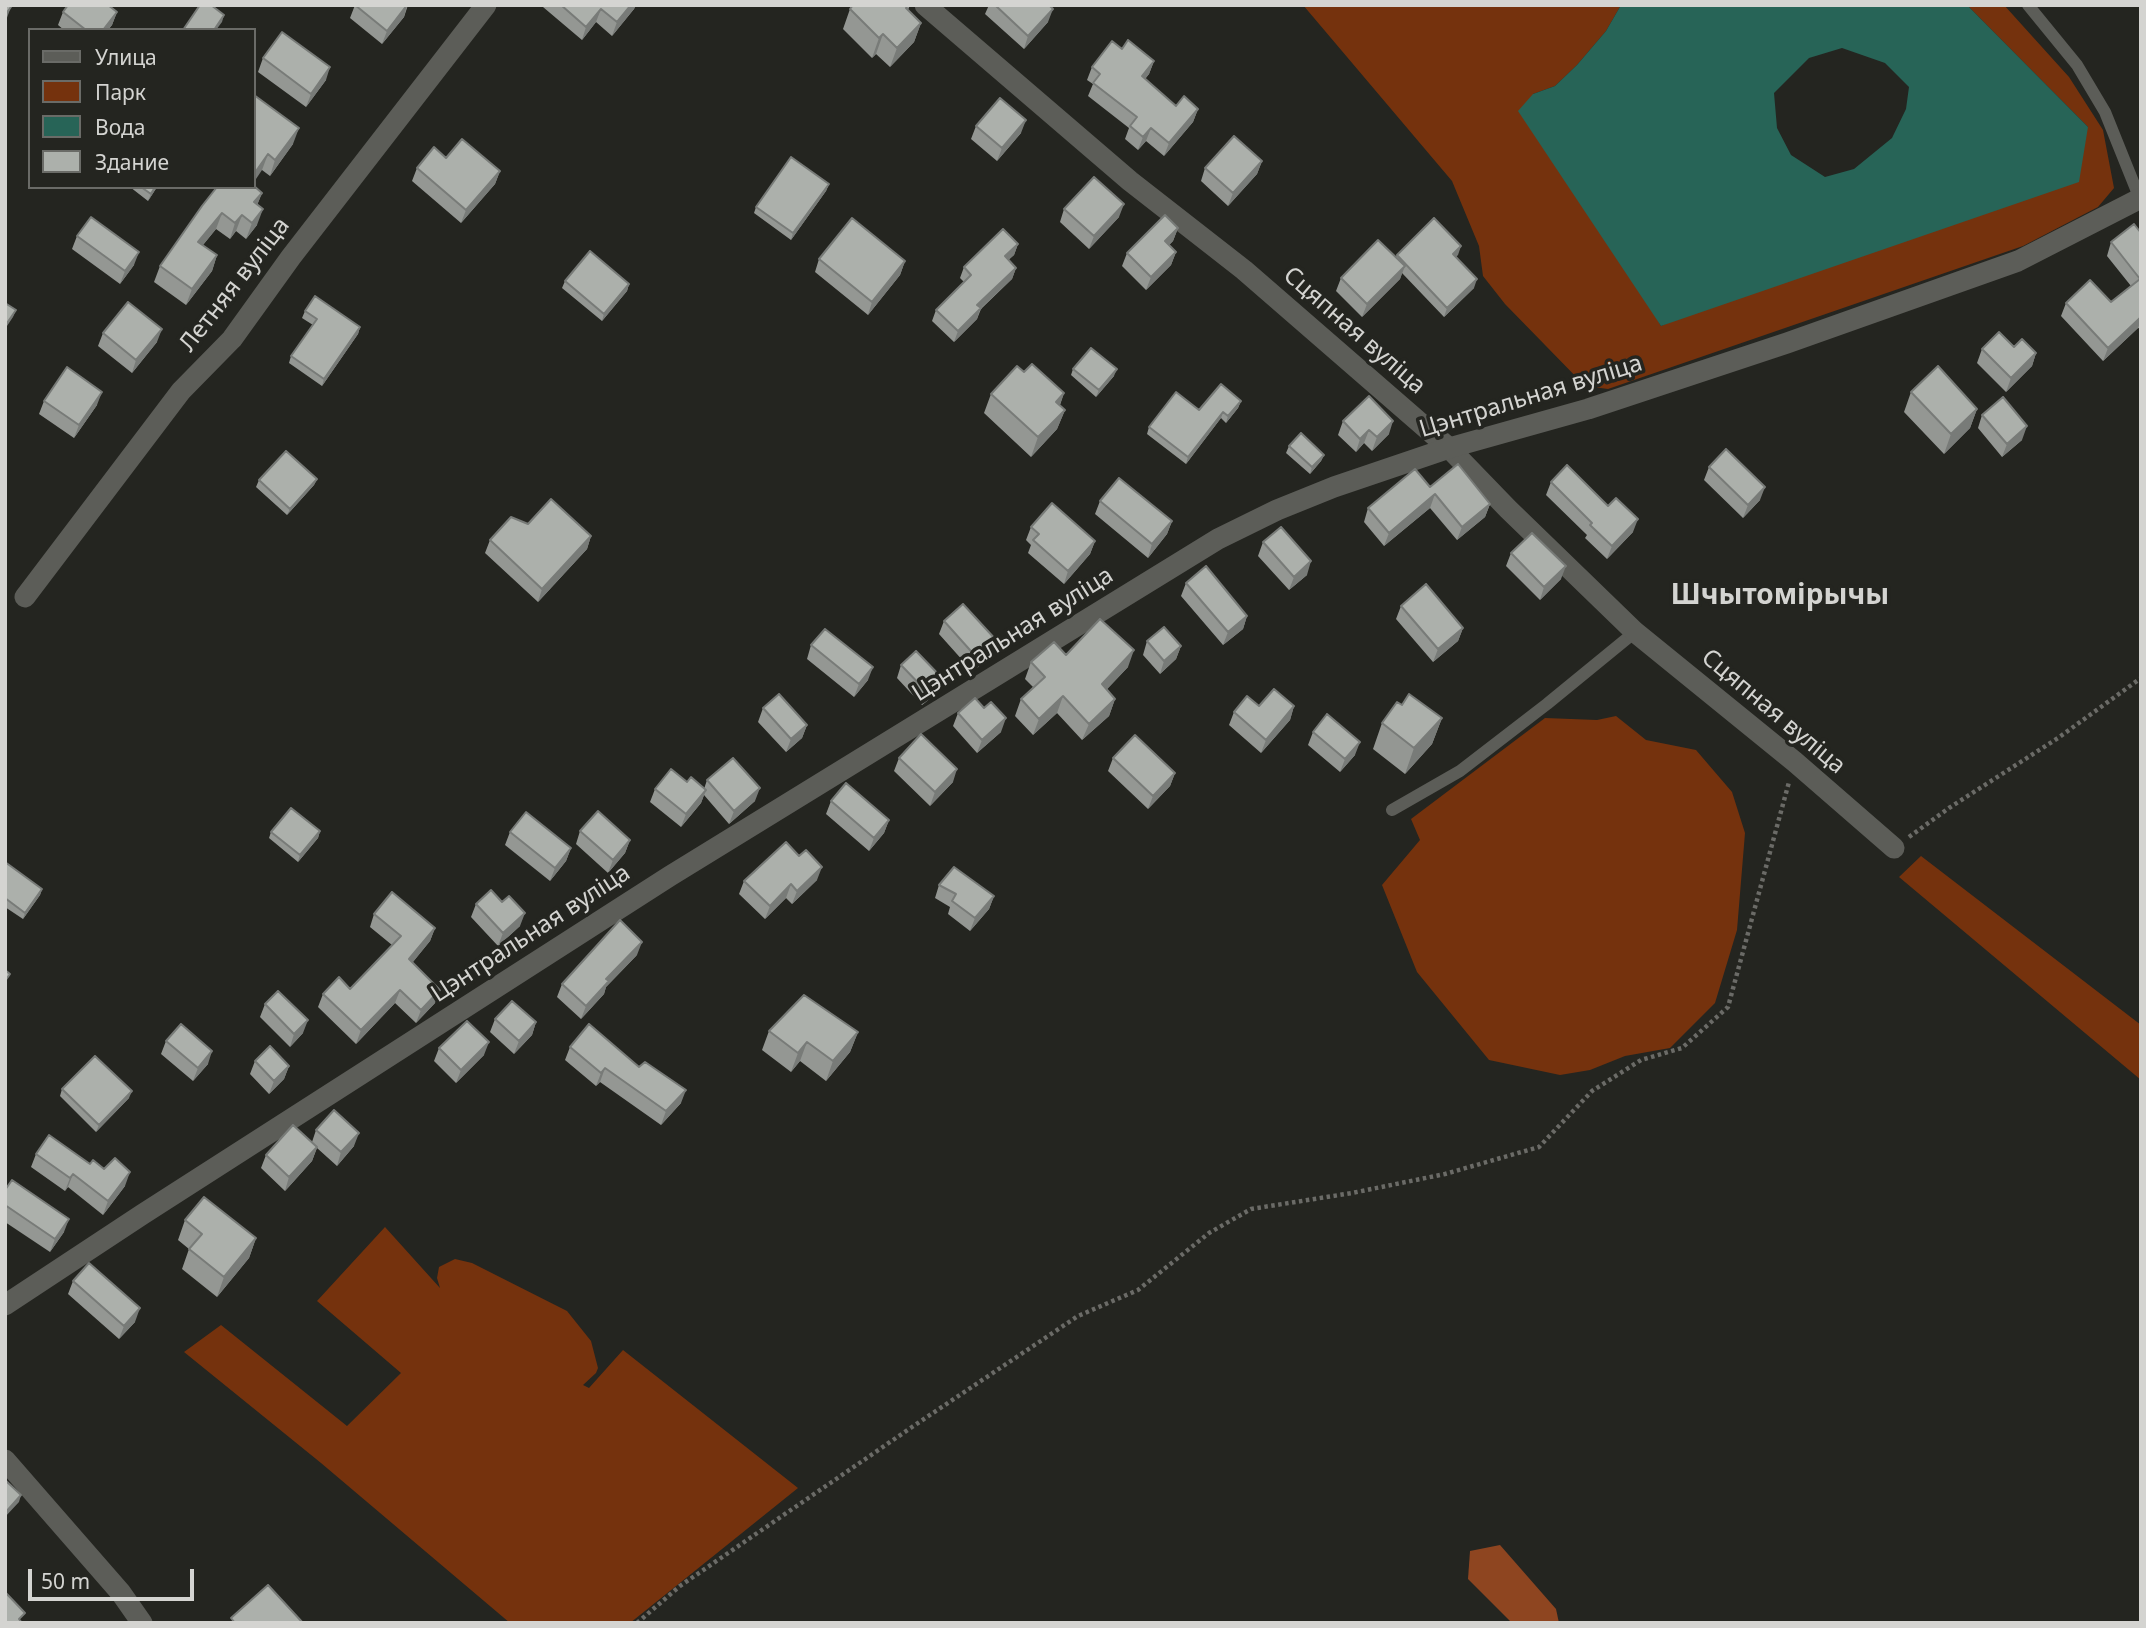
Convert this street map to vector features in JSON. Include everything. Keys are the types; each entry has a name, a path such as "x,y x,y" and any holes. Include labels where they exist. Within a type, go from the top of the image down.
{"street":[{"name":"Летняя вуліца","path":"25,597 181,391 232,339 291,257 486,5"},
{"name":"Сцяпная вуліца","path":"925,5 1130,181 1244,270 1449,447 1508,509 1635,632 1795,762 1894,848"},
{"name":"Цэнтральная вуліца","path":"5,1305 670,876 1218,540 1277,510 1334,486 1449,447 1588,409 1787,344 2018,261 2140,199"},
{"path":"5,1460 121,1593 142,1623"}],"lane":[{"path":"2028,5 2077,65 2105,112 2140,199"},
{"path":"1392,810 1460,771 1635,632"}],"path":[{"path":"1894,848 1949,808 2058,738 2141,678"},
{"path":"637,1623 680,1586 912,1427 1078,1316 1138,1290 1209,1233 1251,1209 1394,1185 1445,1174 1539,1147 1592,1091 1641,1060 1682,1048 1728,1007 1795,762"}],"green space":[{"path":"1303,5 1621,5 1606,31 1577,65 1555,86 1533,94 1661,326 2088,127 1967,5 2004,5 2069,77 2103,130 2114,188 2098,207 2023,246 1608,389 1585,386 1505,304 1483,276 1479,246 1452,181"},
{"path":"1616,716 1646,740 1696,750 1732,792 1745,833 1737,930 1715,1003 1670,1048 1625,1056 1590,1070 1560,1075 1489,1060 1417,972 1382,885 1420,840 1411,819 1545,718 1597,720"},
{"path":"1921,856 2141,1025 2141,1080 1899,877"},
{"path":"385,1227 440,1288 437,1278 439,1267 455,1259 472,1263 567,1311 591,1341 598,1368 583,1385 589,1388 623,1350 798,1488 630,1623 510,1623 321,1463 184,1352 221,1325 347,1426 401,1373 317,1301"}],"shaded area":[{"path":"1500,1545 1556,1609 1559,1623 1512,1623 1468,1579 1470,1551"}],"water":[{"path":"1621,5 1967,5 2088,127 2079,182 1661,326 1518,111 1533,94 1555,86 1606,31","holes":["1842,48 1885,63 1909,87 1906,109 1892,138 1854,169 1825,177 1791,155 1777,128 1774,93 1809,58"]}],"building":[{"path":"5,5 11,7 5,15"},
{"path":"68,5 108,5 117,12 105,28 83,28 63,12"},
{"path":"200,5 211,5 224,15 215,28 184,28"},
{"path":"355,5 407,5 387,31"},
{"path":"561,5 631,5 617,22 601,9 586,27"},
{"path":"853,5 908,5 906,8 921,23 897,48 883,34 879,38 850,9"},
{"path":"995,5 1049,5 1053,9 1028,36"},
{"path":"282,32 330,67 311,94 263,58"},
{"path":"1128,40 1154,61 1142,76 1176,106 1184,96 1198,109 1169,143 1151,128 1143,137 1130,126 1137,117 1093,83 1100,74 1092,67 1112,41 1122,49"},
{"path":"256,96 299,128 275,160 268,154 256,171"},
{"path":"1000,98 1026,120 1002,148 976,126"},
{"path":"1234,136 1262,161 1233,193 1205,168"},
{"path":"462,139 500,171 466,210 417,168 434,147 446,158"},
{"path":"791,157 829,184 793,233 756,207"},
{"path":"1094,177 1124,204 1094,236 1064,209"},
{"path":"256,188 262,193 254,202 263,209 252,223 242,215 235,223 222,213 198,242 217,255 192,289 160,266 215,189"},
{"path":"1165,215 1178,228 1165,241 1176,252 1151,277 1127,253"},
{"path":"91,217 139,252 125,271 77,236"},
{"path":"852,218 905,261 872,302 819,259"},
{"path":"1434,218 1461,246 1453,254 1477,279 1447,308 1397,255"},
{"path":"2134,224 2141,233 2141,317 2108,348 2066,303 2090,280 2111,302 2140,279 2111,242"},
{"path":"1003,229 1018,244 1005,256 1016,268 977,305 981,308 958,331 936,310 971,275 964,267"},
{"path":"1378,240 1405,266 1367,304 1341,278"},
{"path":"590,251 629,284 604,314 565,281"},
{"path":"315,296 360,327 324,379 291,356 317,319 305,311"},
{"path":"128,302 162,329 136,360 103,333"},
{"path":"5,303 16,310 5,326"},
{"path":"1999,332 2014,347 2022,339 2036,353 2011,378 1982,349"},
{"path":"1091,348 1117,369 1099,390 1073,369"},
{"path":"1032,364 1064,393 1056,402 1065,410 1038,437 991,394 1017,366 1024,372"},
{"path":"1938,366 1977,409 1951,434 1911,392"},
{"path":"67,367 102,392 79,425 44,401"},
{"path":"1221,384 1241,401 1228,416 1223,412 1188,457 1149,427 1176,392 1199,410"},
{"path":"1369,396 1393,421 1377,437 1369,430 1360,439 1343,421"},
{"path":"2003,397 2027,426 2007,444 1982,415"},
{"path":"1301,433 1324,455 1312,467 1289,446"},
{"path":"1726,449 1765,487 1748,505 1709,467"},
{"path":"286,451 317,479 290,509 259,480"},
{"path":"1458,464 1490,504 1462,527 1435,494 1389,533 1368,508 1415,469 1430,487"},
{"path":"1567,465 1608,506 1616,498 1638,519 1612,546 1551,482"},
{"path":"1119,478 1172,521 1152,544 1100,501"},
{"path":"551,499 591,536 542,589 490,540 511,517 528,524"},
{"path":"1052,503 1095,541 1068,571 1033,540 1039,534 1031,527"},
{"path":"1281,527 1311,561 1294,577 1263,542"},
{"path":"1532,533 1566,566 1544,587 1511,553"},
{"path":"1206,566 1247,616 1228,632 1186,583"},
{"path":"1426,584 1463,628 1438,649 1401,606"},
{"path":"963,604 997,641 978,659 944,621"},
{"path":"1100,619 1134,650 1102,684 1115,699 1089,724 1063,696 1039,719 1021,699 1045,677 1031,662 1054,642 1066,655"},
{"path":"1164,627 1181,646 1164,661 1147,641"},
{"path":"825,629 873,667 859,684 811,645"},
{"path":"916,651 943,679 927,692 901,665"},
{"path":"1274,689 1294,706 1266,740 1234,712 1247,696 1259,706"},
{"path":"779,694 807,725 791,739 763,708"},
{"path":"1409,694 1442,718 1414,748 1382,723 1397,702 1402,705"},
{"path":"975,698 984,708 991,702 1006,718 982,740 958,713"},
{"path":"1327,714 1360,742 1345,759 1313,732"},
{"path":"921,734 957,769 935,792 899,758"},
{"path":"1135,735 1175,773 1153,796 1113,758"},
{"path":"733,758 760,788 734,811 707,780"},
{"path":"671,769 687,782 691,777 706,790 686,814 655,789"},
{"path":"846,783 889,820 874,838 831,801"},
{"path":"291,808 320,831 300,855 271,832"},
{"path":"598,811 630,840 613,860 580,831"},
{"path":"526,812 571,848 555,868 510,832"},
{"path":"786,842 799,856 806,850 822,867 797,891 791,884 770,906 744,881"},
{"path":"5,862 42,889 25,913 5,898"},
{"path":"954,867 994,896 975,918 952,901 956,894 939,885"},
{"path":"491,890 502,902 509,896 525,913 503,933 476,904"},
{"path":"392,892 435,928 409,959 440,990 421,1010 400,990 361,1030 323,994 339,977 350,989 401,936 374,914"},
{"path":"620,920 642,942 606,979 609,981 586,1006 562,984"},
{"path":"278,991 308,1020 294,1034 265,1004"},
{"path":"804,995 858,1032 833,1061 807,1042 798,1053 769,1031"},
{"path":"512,1001 536,1022 519,1041 495,1019"},
{"path":"467,1021 489,1042 461,1070 439,1048"},
{"path":"181,1024 212,1051 198,1068 166,1041"},
{"path":"589,1024 639,1067 645,1062 686,1090 666,1111 605,1068 601,1073 570,1047"},
{"path":"270,1046 289,1066 274,1081 255,1061"},
{"path":"95,1056 132,1091 99,1125 62,1089"},
{"path":"334,1110 359,1133 341,1152 316,1130"},
{"path":"293,1125 317,1147 289,1177 266,1155"},
{"path":"49,1135 90,1164 93,1160 104,1169 115,1158 130,1172 108,1201 73,1174 70,1178 36,1154"},
{"path":"12,1180 69,1219 55,1239 5,1205 5,1190"},
{"path":"204,1197 256,1238 224,1277 189,1249 202,1234 185,1220"},
{"path":"89,1263 140,1308 124,1326 73,1281"},
{"path":"5,1480 21,1495 5,1513"},
{"path":"268,1585 303,1623 235,1623 231,1618"},
{"path":"5,1592 25,1613 19,1619 22,1623 5,1623"}],"district":[{"name":"Шчытомірычы","path":"1780,596"}]}
